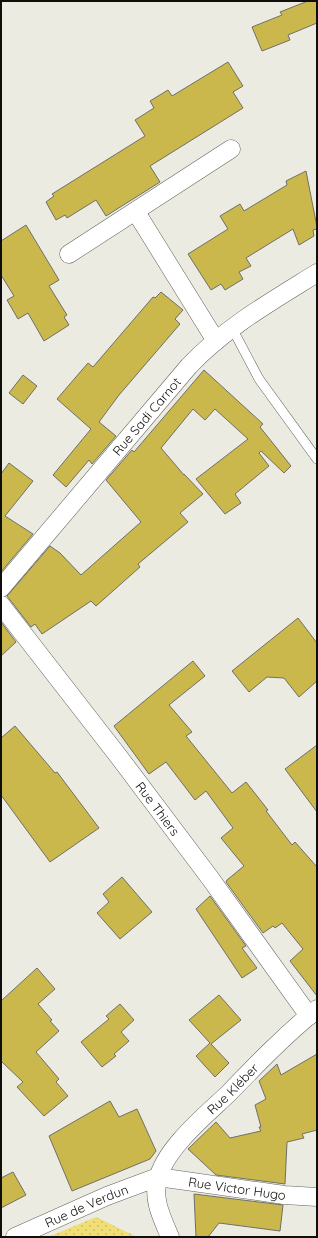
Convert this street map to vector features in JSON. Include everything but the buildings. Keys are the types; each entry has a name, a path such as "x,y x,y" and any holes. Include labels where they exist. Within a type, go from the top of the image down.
{"street":[{"path":"69,254 136,212 230,149"},
{"path":"136,212 216,341"},
{"name":"Rue Sadi Carnot","path":"1,588 189,366 232,328 317,273"},
{"name":"Rue Thiers","path":"1,605 313,1012"},
{"name":"Rue Kléber","path":"158,1177 177,1144 283,1039 313,1012"},
{"path":"158,1177 156,1197 170,1237"},
{"name":"Rue Victor Hugo","path":"158,1177 284,1195 317,1197"},
{"name":"Rue de Verdun","path":"15,1237 107,1196 158,1177"}],"lane":[{"path":"232,328 259,379 317,459"}],"shaded area":[{"path":"96,1217 137,1237 48,1237"}]}
